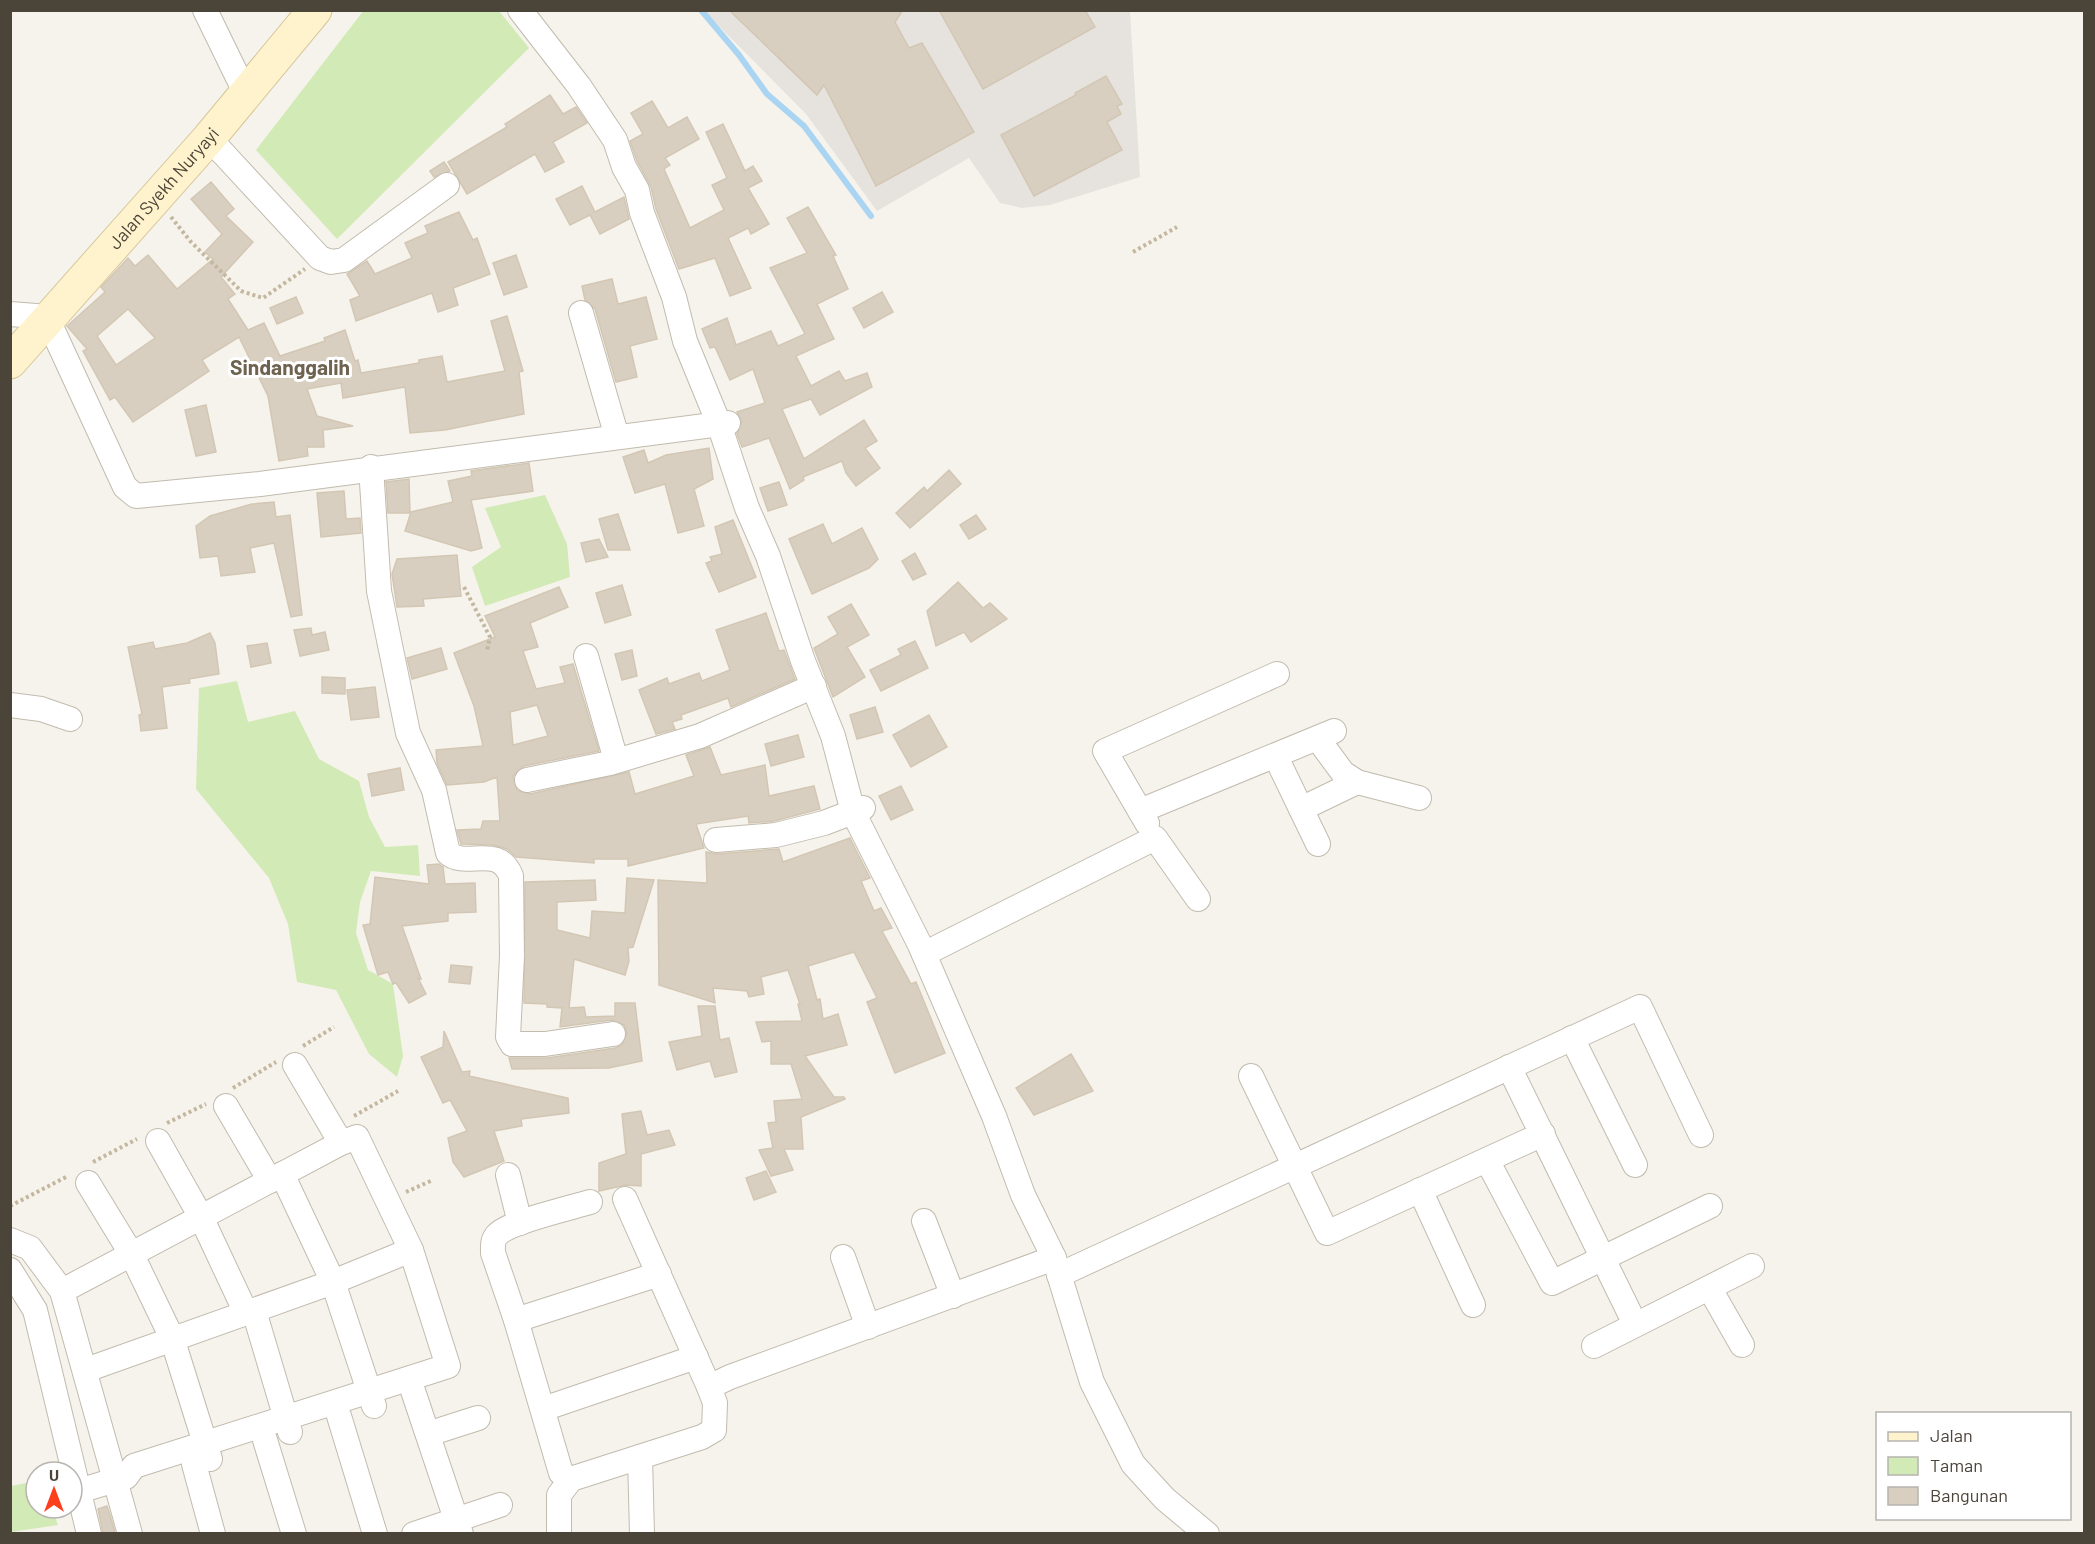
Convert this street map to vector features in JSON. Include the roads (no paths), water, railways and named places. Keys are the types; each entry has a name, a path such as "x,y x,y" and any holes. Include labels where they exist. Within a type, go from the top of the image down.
{"main road":[{"name":"Jalan Syekh Nuryayi","path":"10,362 209,138 315,10"}],"street":[{"path":"205,10 246,94"},
{"path":"520,10 579,86 615,140 624,167 637,190 642,213 674,297 685,341 724,424 747,507 768,556 858,810 924,954 994,1116 1023,1195 1057,1267 1092,1382 1133,1464 1165,1499 1207,1533"},
{"path":"209,138 320,258 331,262 344,260 447,185"},
{"path":"581,313 617,437"},
{"path":"10,314 36,316 48,320 125,487 136,496 260,484 371,467 724,424"},
{"path":"371,467 379,591 408,733 434,790 448,853 456,857 499,860 511,876 512,956 508,1037 512,1044 545,1044 613,1034"},
{"path":"586,656 616,760"},
{"path":"1198,899 1155,838 1105,751 1277,674"},
{"path":"527,780 616,760 700,736 814,686"},
{"path":"10,705 41,709 70,719"},
{"path":"1140,811 1326,735 1342,773 1357,782 1419,798"},
{"path":"1276,757 1318,844"},
{"path":"1301,809 1357,782"},
{"path":"716,840 776,835 824,823 858,810"},
{"path":"924,954 1155,838"},
{"path":"709,1387 953,1296 1057,1267 1295,1166 1641,1006 1701,1135"},
{"path":"1572,1038 1635,1165"},
{"path":"292,1058 336,1136"},
{"path":"1509,1067 1635,1324"},
{"path":"1251,1076 1328,1233 1543,1134"},
{"path":"222,1099 276,1177 333,1282 371,1399"},
{"path":"157,1133 250,1312 288,1425"},
{"path":"62,1291 276,1177 336,1136 357,1137 411,1250 448,1366 411,1386 203,1455"},
{"path":"1487,1160 1552,1283 1710,1206"},
{"path":"82,1174 132,1255 172,1338 203,1455 213,1533"},
{"path":"508,1175 520,1223"},
{"path":"1420,1190 1473,1305"},
{"path":"559,1533 560,1495 571,1479 702,1437 714,1430 715,1403 709,1387 625,1199"},
{"path":"571,1479 561,1473 516,1320 493,1253 493,1244 499,1232 520,1223 590,1202"},
{"path":"924,1221 953,1296"},
{"path":"10,1240 30,1248 62,1291 121,1478 130,1533"},
{"path":"86,1370 333,1282 411,1250"},
{"path":"843,1257 868,1327"},
{"path":"1593,1346 1752,1266"},
{"path":"10,1270 35,1310 71,1460"},
{"path":"516,1320 659,1274"},
{"path":"1710,1289 1743,1345"},
{"path":"543,1409 696,1357"},
{"path":"411,1386 459,1527"},
{"path":"84,1489 121,1478 134,1466 203,1455 265,1440 288,1425 339,1416 371,1399"},
{"path":"339,1416 375,1533"},
{"path":"428,1434 478,1418"},
{"path":"265,1440 294,1533"},
{"path":"640,1457 642,1533"},
{"path":"414,1533 459,1527 500,1505"},
{"path":"84,1512 89,1533"}],"waterway":[{"path":"701,10 739,55 767,94 804,126 871,216"}],"district":[{"name":"Sindanggalih","path":"290,368"}]}
